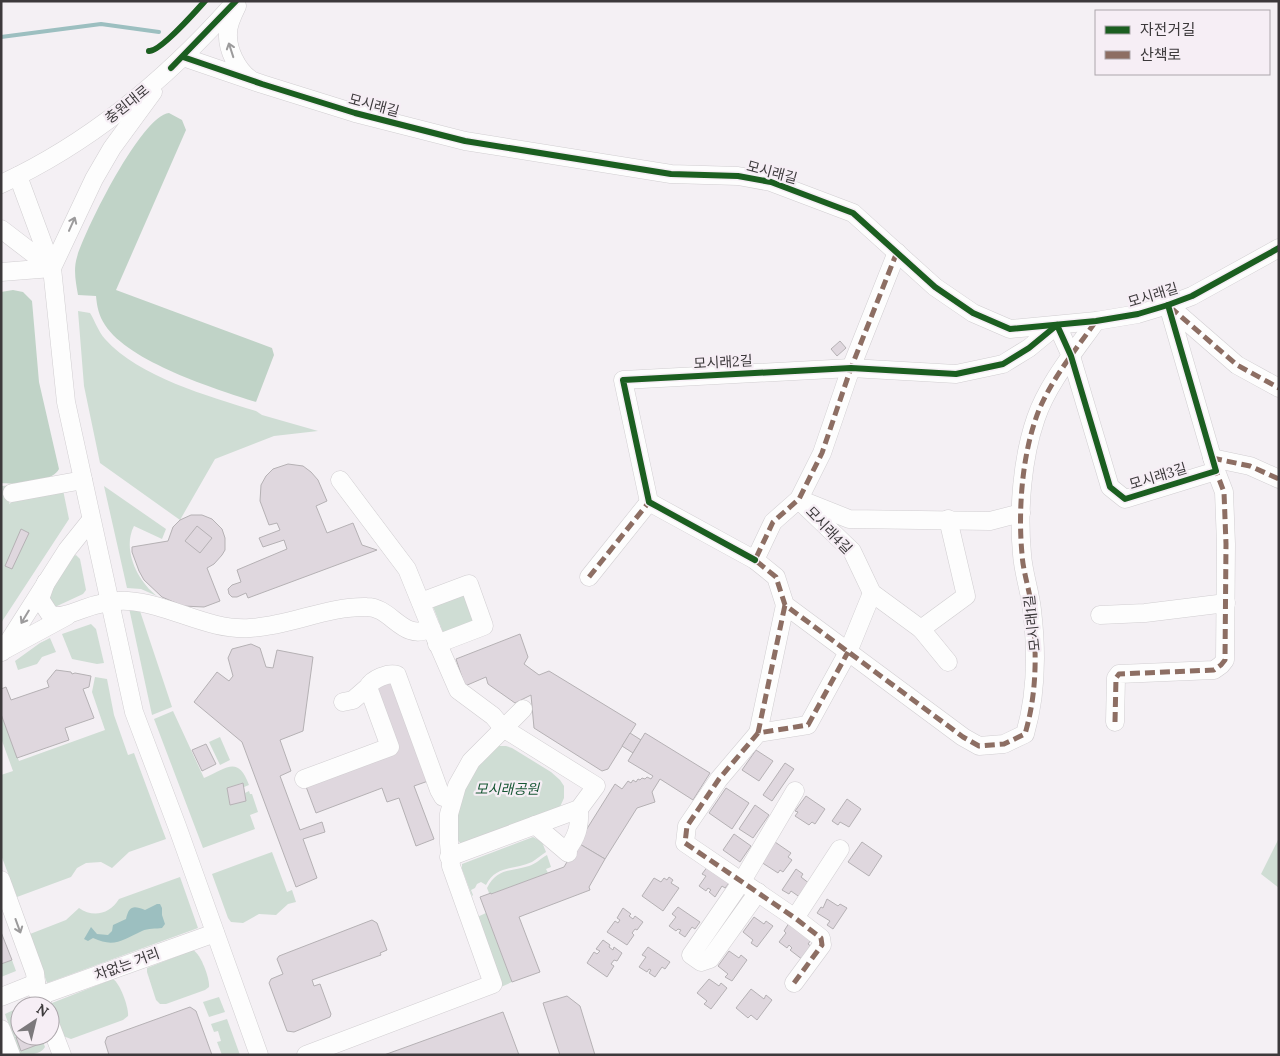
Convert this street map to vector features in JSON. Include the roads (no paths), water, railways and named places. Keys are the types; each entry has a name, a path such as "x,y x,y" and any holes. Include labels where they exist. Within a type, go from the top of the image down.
{"street":[{"name":"충원대로","path":"1,184 58,154 112,118 177,63 237,1"},
{"path":"237,1 229,26 228,38 230,47 237,64 244,74 262,84"},
{"name":"모시래길","path":"177,63 262,84 355,113 465,141 671,174 738,176 771,182 853,213 936,287 973,314 1010,329 1096,321 1138,314 1168,306 1192,296 1279,248"},
{"path":"52,268 80,206 102,164 127,126 177,63"},
{"path":"18,176 52,268 64,388 134,712 259,1055"},
{"path":"1,229 52,268"},
{"path":"755,560 773,522 798,499 822,453 851,368 898,252"},
{"path":"1,272 52,268"},
{"name":"모시래길","path":"1168,306 1237,365 1279,388"},
{"path":"1115,722 1116,678 1119,674 1214,670 1225,660 1224,492 1214,465 1168,306"},
{"name":"모시래1길","path":"785,606 963,737 978,746 1004,744 1024,734 1032,712 1036,669 1032,609 1022,555 1021,514 1026,463 1036,417 1058,375 1096,321"},
{"name":"모시래3길","path":"1057,325 1071,356 1110,487 1126,499 1214,465"},
{"name":"모시래2길","path":"650,502 623,380 851,368 956,374 1003,364 1029,348 1057,325"},
{"path":"1214,465 1250,466 1279,479"},
{"path":"12,493 83,480"},
{"path":"340,480 401,559 411,577 458,690 493,716 503,728 596,786 579,809 449,858"},
{"name":"모시래4길","path":"798,499 849,519 990,521 1021,514"},
{"name":"모시래4길","path":"798,499 852,551 872,593 921,629 948,662"},
{"path":"590,577 650,502 755,560 776,577 785,606 758,733 719,779 687,826 685,843 758,892 821,938 822,945 794,983"},
{"path":"921,629 966,596 948,519"},
{"path":"2,652 70,546 92,520"},
{"path":"46,582 40,599 51,616 60,616 110,602 123,601 142,603 214,624 249,628 262,627 342,609 372,607 382,611 411,630 434,636 484,626 469,584 421,602"},
{"path":"758,733 808,724 848,652 872,593"},
{"path":"1100,615 1226,603"},
{"path":"2,652 74,612"},
{"path":"343,702 353,700 373,681 393,674 397,675 439,790 443,797 452,800"},
{"path":"304,779 390,747 368,687"},
{"path":"306,1055 493,984 453,873 449,858 448,823 452,800 457,786 471,761 523,709"},
{"path":"758,892 710,959 701,962 692,955 742,881 795,791"},
{"path":"535,825 567,852 578,831 580,821 579,809"},
{"path":"795,918 840,849"},
{"path":"1,880 35,973 40,995"},
{"name":"차없는 거리","path":"1,997 40,995 215,932"},
{"path":"1,1029 11,1055"}],"water":[{"path":"160,904 162,908 165,924 162,928 144,930 113,943 93,938 88,941 84,939 91,927 97,934 108,935 112,931 113,925 126,919 130,909 137,907 145,910"}],"waterway":[{"path":"1,37 101,24 159,32"}],"park label":[{"name":"모시래공원","path":"507,789"}]}
